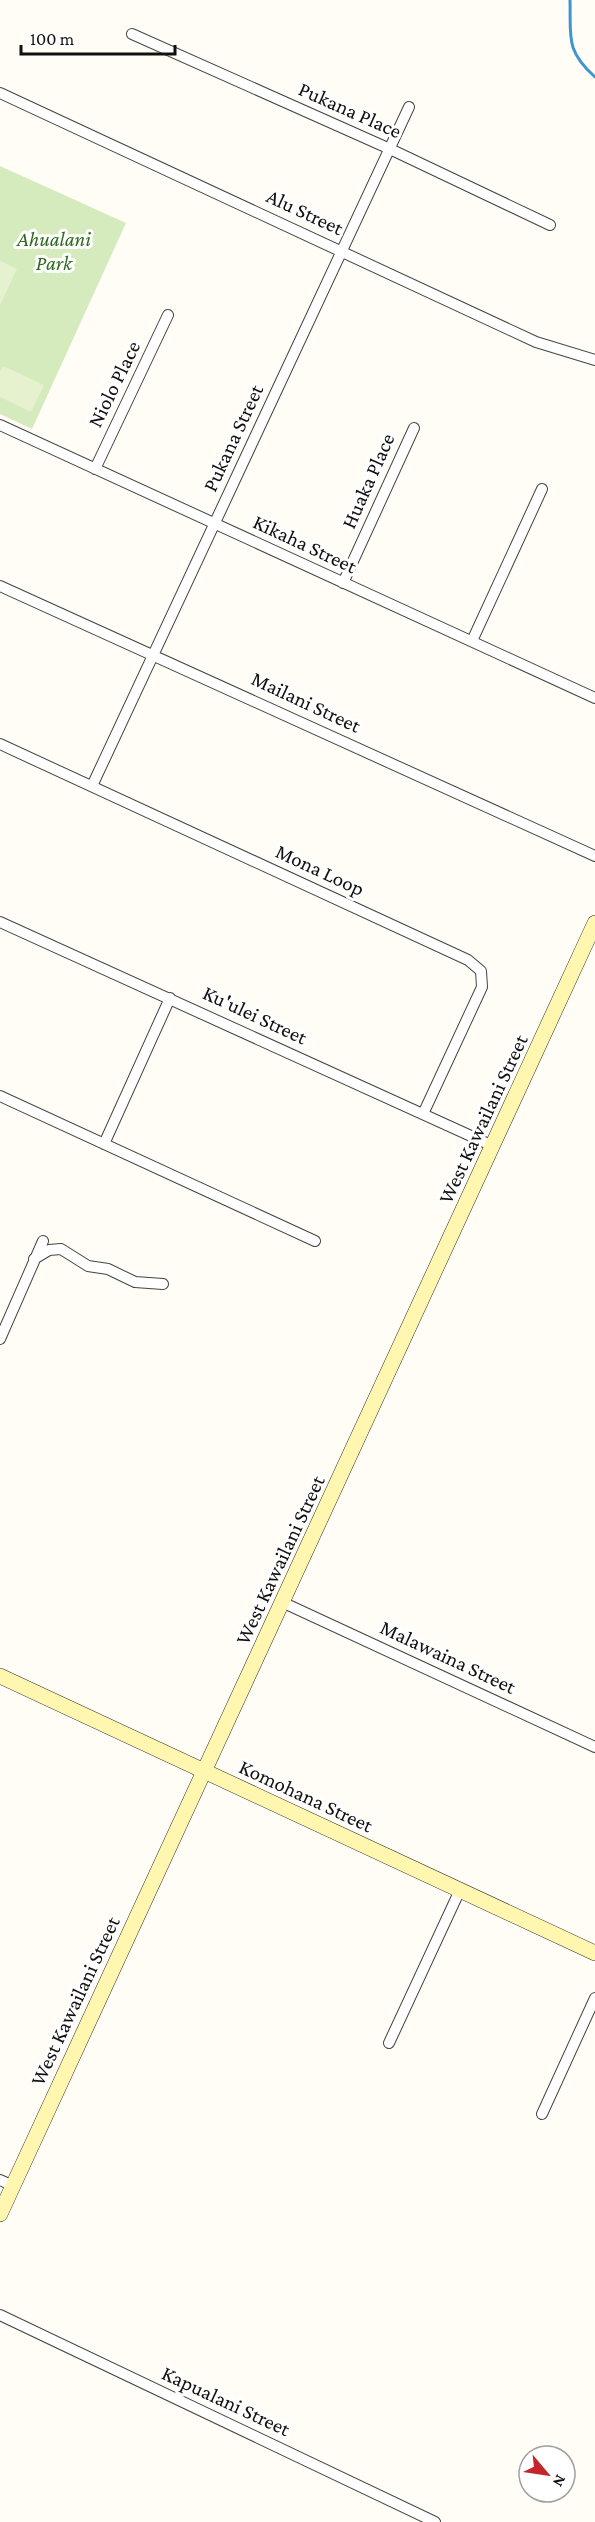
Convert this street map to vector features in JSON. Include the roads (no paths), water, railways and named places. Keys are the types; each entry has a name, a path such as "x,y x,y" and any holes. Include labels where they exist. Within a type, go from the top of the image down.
{"street":[{"name":"Pukana Place","path":"132,34 390,149 550,225"},
{"name":"Alu Street","path":"0,93 536,342 595,360"},
{"name":"Pukana Street","path":"92,786 409,107"},
{"name":"Niolo Place","path":"95,469 168,315"},
{"name":"Kikaha Street","path":"0,425 595,698"},
{"name":"Huaka Place","path":"343,583 414,428"},
{"path":"472,641 542,489"},
{"name":"Mailani Street","path":"0,586 595,856"},
{"name":"Mona Loop","path":"0,744 468,960 481,971 482,987 423,1114"},
{"name":"Ku'ulei Street","path":"0,922 493,1146"},
{"name":"West Kawailani Street","path":"0,2214 7,2183 284,1603 595,923"},
{"path":"104,1144 170,998"},
{"path":"0,1096 315,1241"},
{"path":"0,1339 43,1241"},
{"path":"34,1259 49,1250 61,1249 88,1266 108,1269 135,1282 163,1284"},
{"name":"Malawaina Street","path":"284,1603 595,1747"},
{"name":"Komohana Street","path":"0,1676 595,1953"},
{"path":"389,2043 460,1890"},
{"path":"542,2114 595,1998"},
{"name":"Kapualani Street","path":"0,2315 435,2522"}],"waterway":[{"path":"570,0 570,34 574,51 595,77"}],"park label":[{"name":"Ahualani Park","path":"54,251"}]}
